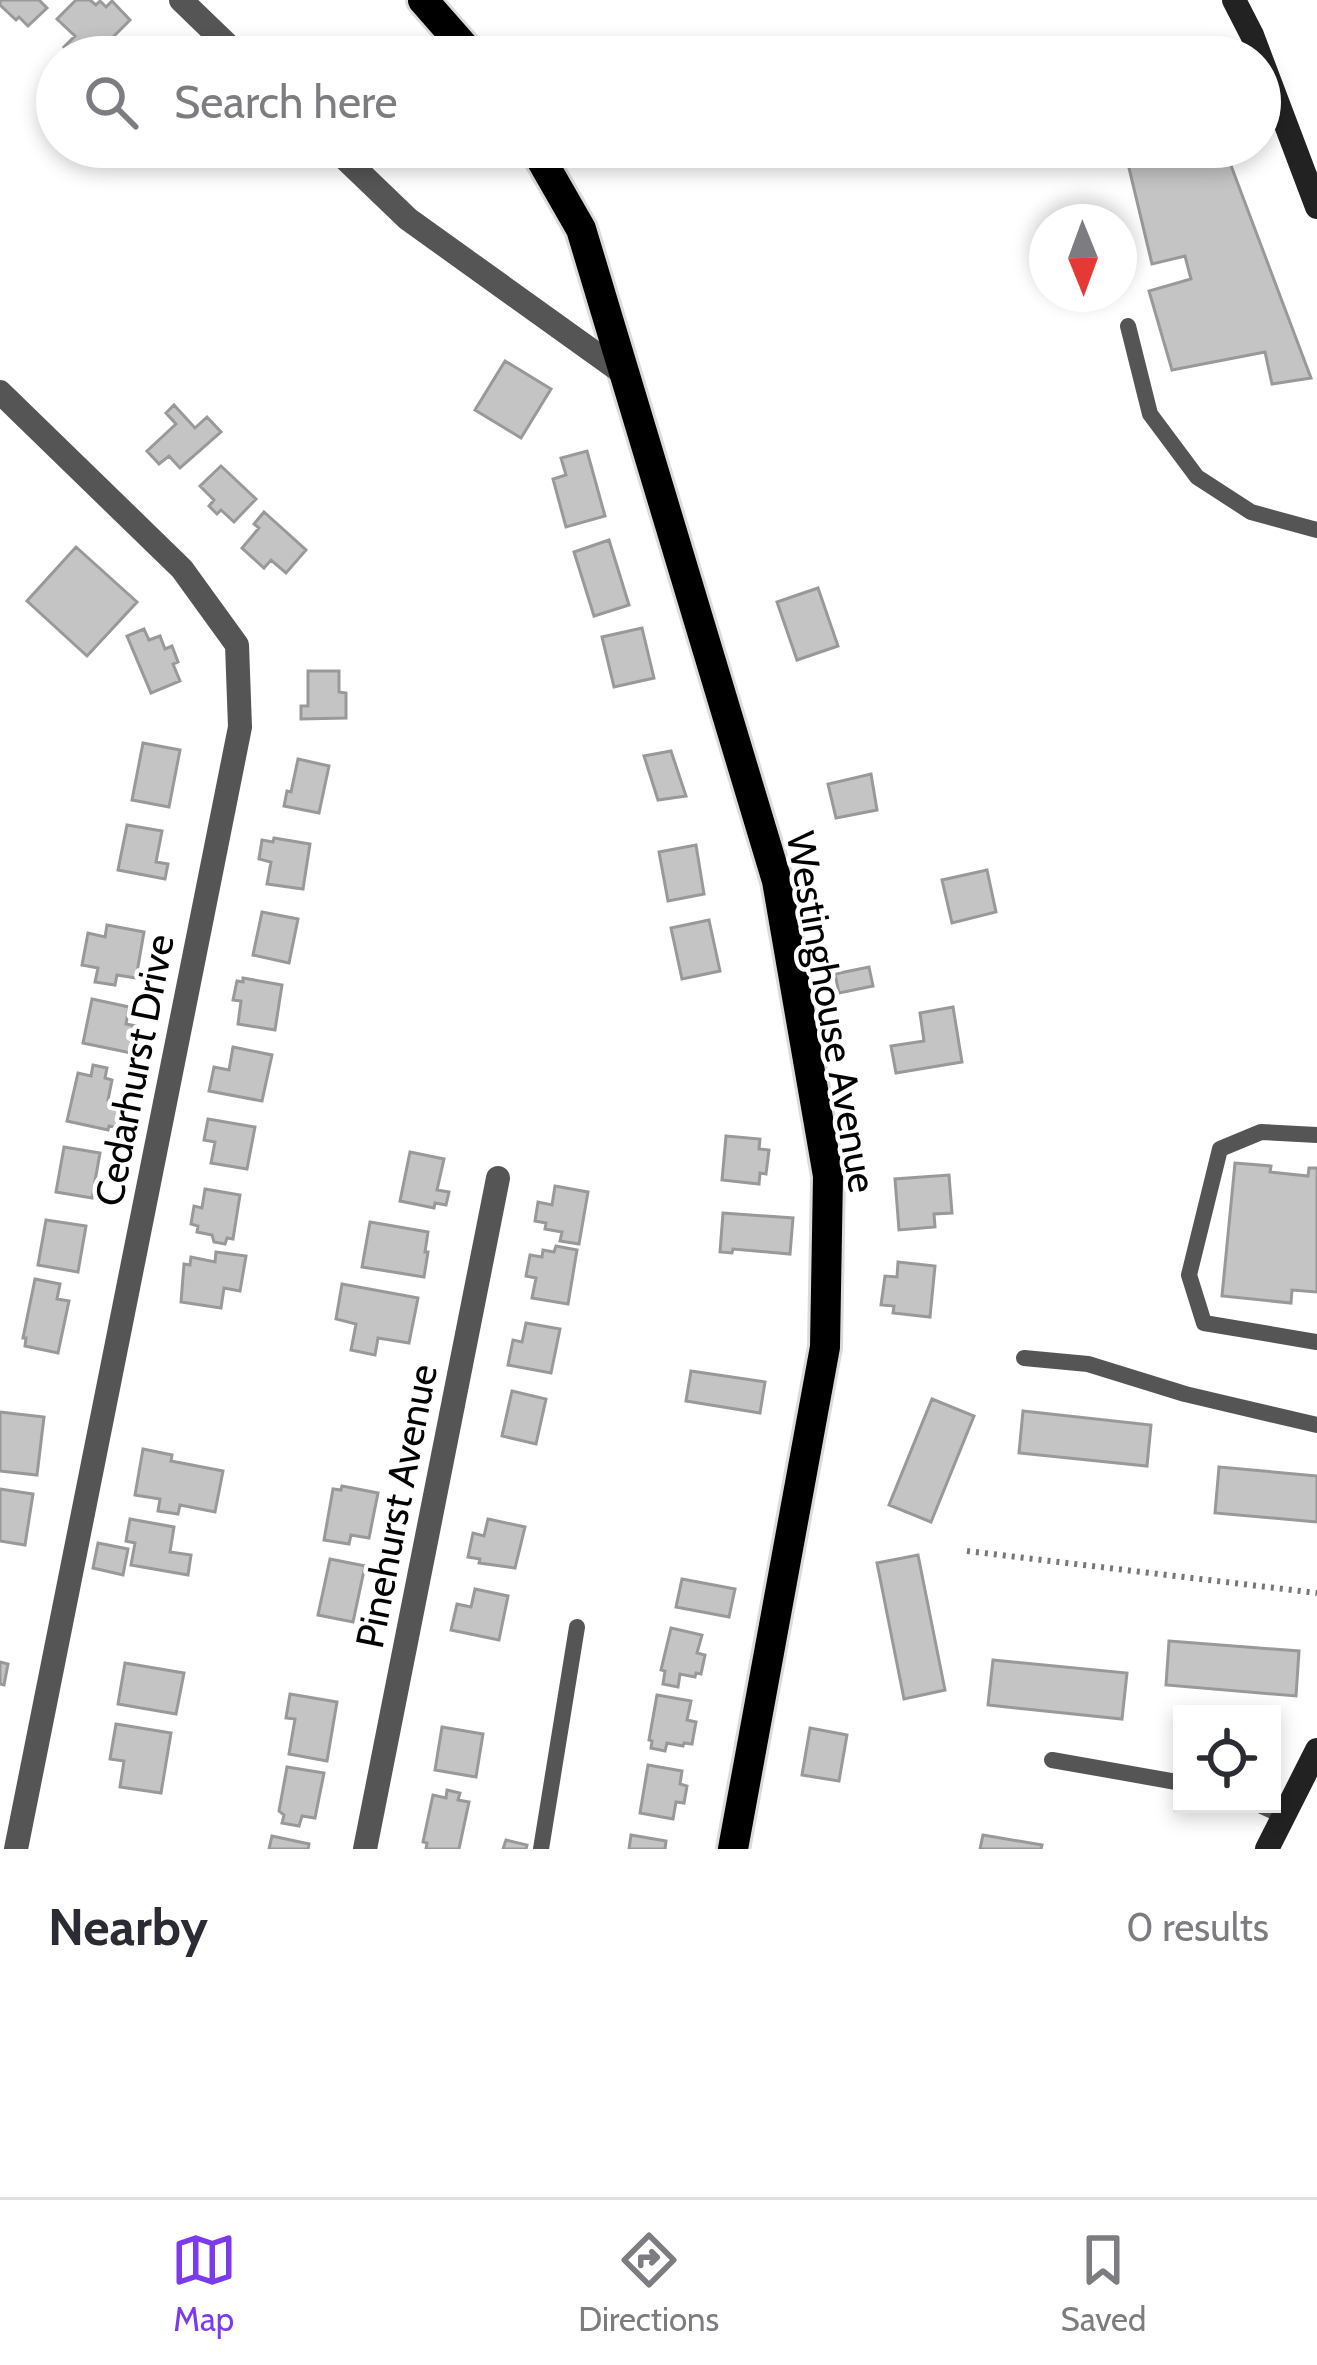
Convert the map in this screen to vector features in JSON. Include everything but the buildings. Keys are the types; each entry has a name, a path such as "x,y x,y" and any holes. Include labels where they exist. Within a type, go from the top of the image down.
{"main road":[{"path":"424,0 455,36"},
{"path":"1234,0 1252,36"},
{"path":"1281,112 1317,207"},
{"name":"Westinghouse Avenue","path":"546,168 581,229 778,880 828,1176 825,1347 734,1849"},
{"path":"1267,1849 1317,1750"}],"street":[{"path":"181,0 218,36"},
{"path":"355,168 408,219 627,376"},
{"name":"Cedarhurst Drive","path":"0,392 182,569 237,645 240,727 16,1849"},
{"name":"Pinehurst Avenue","path":"364,1849 497,1178"}],"lane":[{"path":"1128,326 1150,414 1198,477 1250,512 1317,530"},
{"path":"1317,1135 1262,1132 1220,1149 1189,1275 1204,1323 1317,1342"},
{"path":"1024,1358 1088,1364 1185,1394 1317,1425"},
{"path":"541,1849 577,1628"},
{"path":"1052,1760 1173,1782"},
{"path":"1276,1813 1283,1816"}],"path":[{"path":"967,1550 1317,1593"}]}
